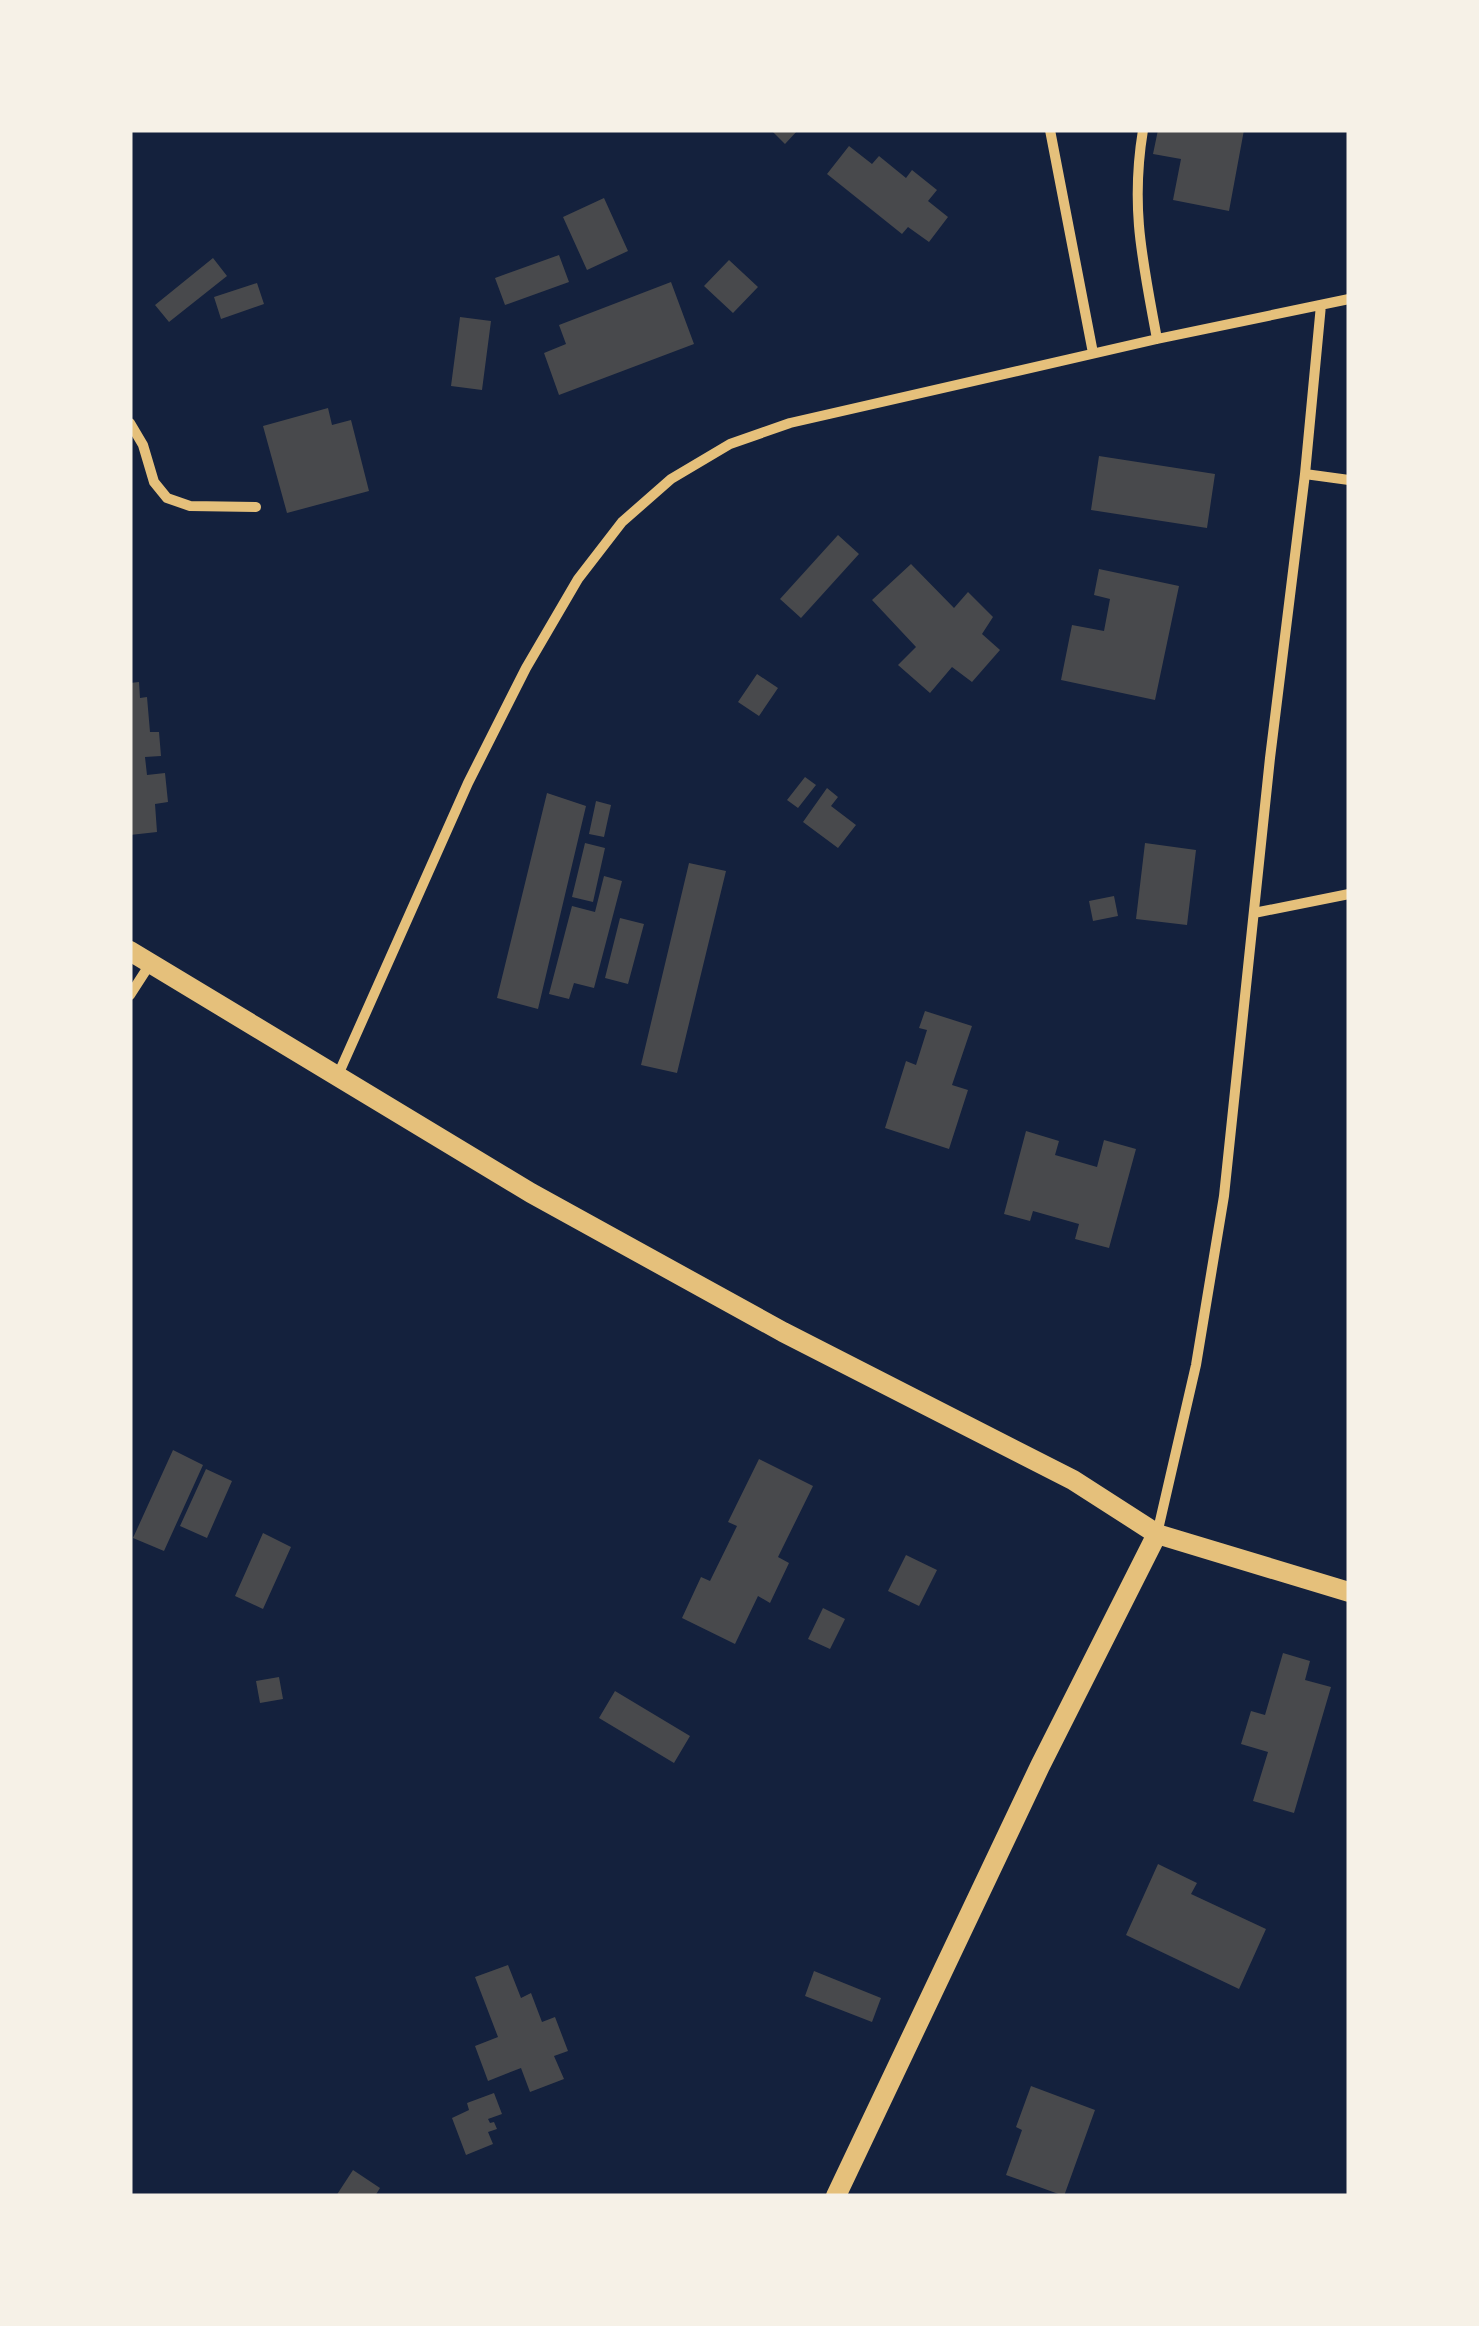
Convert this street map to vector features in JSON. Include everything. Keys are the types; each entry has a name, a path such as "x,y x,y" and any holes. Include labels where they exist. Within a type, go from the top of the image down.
{"main road":[{"path":"130,951 532,1193 783,1332 1072,1480 1157,1534 1349,1592"},
{"path":"836,2196 1040,1766 1157,1534"}],"street":[{"path":"1050,130 1093,353"},
{"path":"1144,130 1136,173 1136,202 1157,339"},
{"path":"338,1075 468,783 526,668 578,580 622,522 671,480 730,444 790,423 1349,299"},
{"path":"1157,1534 1196,1366 1224,1196 1274,721 1306,474 1320,305"},
{"path":"130,423 143,444 154,482 166,498 190,506 256,507"},
{"path":"1306,474 1349,480"},
{"path":"1254,913 1349,894"},
{"path":"130,996 150,964"}],"building":[{"path":"771,130 798,130 785,144"},
{"path":"1158,130 1244,130 1229,211 1173,200 1181,159 1153,154"},
{"path":"849,146 872,164 879,156 906,178 912,170 937,190 928,201 948,217 929,242 908,227 902,234 827,174"},
{"path":"604,198 628,251 587,270 563,217"},
{"path":"559,255 569,282 505,305 495,278"},
{"path":"213,258 227,276 169,322 155,305"},
{"path":"729,260 758,287 733,313 704,286"},
{"path":"671,282 694,344 559,395 544,353 566,344 559,325"},
{"path":"257,283 264,304 221,319 214,297"},
{"path":"460,317 491,321 482,390 451,386"},
{"path":"328,408 332,425 351,420 369,491 287,513 263,426"},
{"path":"1099,456 1215,474 1207,528 1091,510"},
{"path":"838,535 859,554 801,618 780,599"},
{"path":"911,564 954,608 968,592 993,617 982,634 1000,650 972,682 952,667 930,693 898,665 916,647 872,600"},
{"path":"1099,569 1179,586 1155,700 1061,680 1072,625 1104,631 1110,599 1094,595"},
{"path":"757,674 778,688 759,716 738,702"},
{"path":"139,682 140,698 147,697 150,732 159,732 161,756 145,757 147,775 165,773 168,802 155,804 157,832 130,835 130,683"},
{"path":"805,777 816,785 798,808 787,800"},
{"path":"827,788 838,797 831,806 856,825 838,848 803,822"},
{"path":"547,793 586,806 538,1009 497,998"},
{"path":"596,801 611,805 604,837 589,834"},
{"path":"585,843 605,848 593,902 572,897"},
{"path":"1145,843 1196,850 1187,925 1136,919"},
{"path":"689,863 726,871 677,1073 641,1065"},
{"path":"604,876 622,881 594,988 574,983 569,999 549,994 572,906 595,912"},
{"path":"1114,896 1118,916 1093,921 1089,901"},
{"path":"620,918 644,924 628,984 605,978"},
{"path":"925,1011 972,1026 952,1085 968,1090 949,1149 885,1128 906,1061 916,1065 927,1030 919,1028"},
{"path":"1026,1131 1059,1141 1055,1155 1097,1167 1104,1140 1136,1149 1109,1248 1075,1239 1079,1224 1033,1211 1030,1221 1004,1214"},
{"path":"173,1450 203,1465 164,1551 133,1538"},
{"path":"759,1459 813,1486 778,1557 789,1563 770,1603 758,1596 735,1644 682,1618 701,1577 710,1581 737,1526 728,1522"},
{"path":"206,1469 232,1481 207,1538 180,1526"},
{"path":"263,1533 291,1547 263,1609 235,1596"},
{"path":"906,1555 937,1570 919,1606 888,1591"},
{"path":"823,1608 845,1619 830,1649 808,1639"},
{"path":"1283,1653 1310,1661 1305,1680 1331,1687 1294,1813 1253,1801 1268,1752 1241,1744 1251,1711 1265,1715"},
{"path":"279,1677 283,1699 260,1703 256,1681"},
{"path":"615,1691 690,1736 674,1763 599,1718"},
{"path":"1158,1864 1197,1883 1191,1894 1266,1929 1239,1989 1126,1935"},
{"path":"508,1965 521,1998 531,1993 542,2022 555,2017 568,2051 554,2056 564,2079 530,2092 521,2068 488,2081 475,2046 498,2037 475,1977"},
{"path":"814,1971 881,1998 872,2022 805,1996"},
{"path":"1031,2086 1095,2110 1064,2196 1006,2175 1022,2130 1016,2127"},
{"path":"494,2093 502,2114 488,2119 497,2129 488,2132 493,2144 466,2155 452,2118 469,2110 467,2103"},
{"path":"353,2170 380,2188 375,2196 336,2196"}]}
